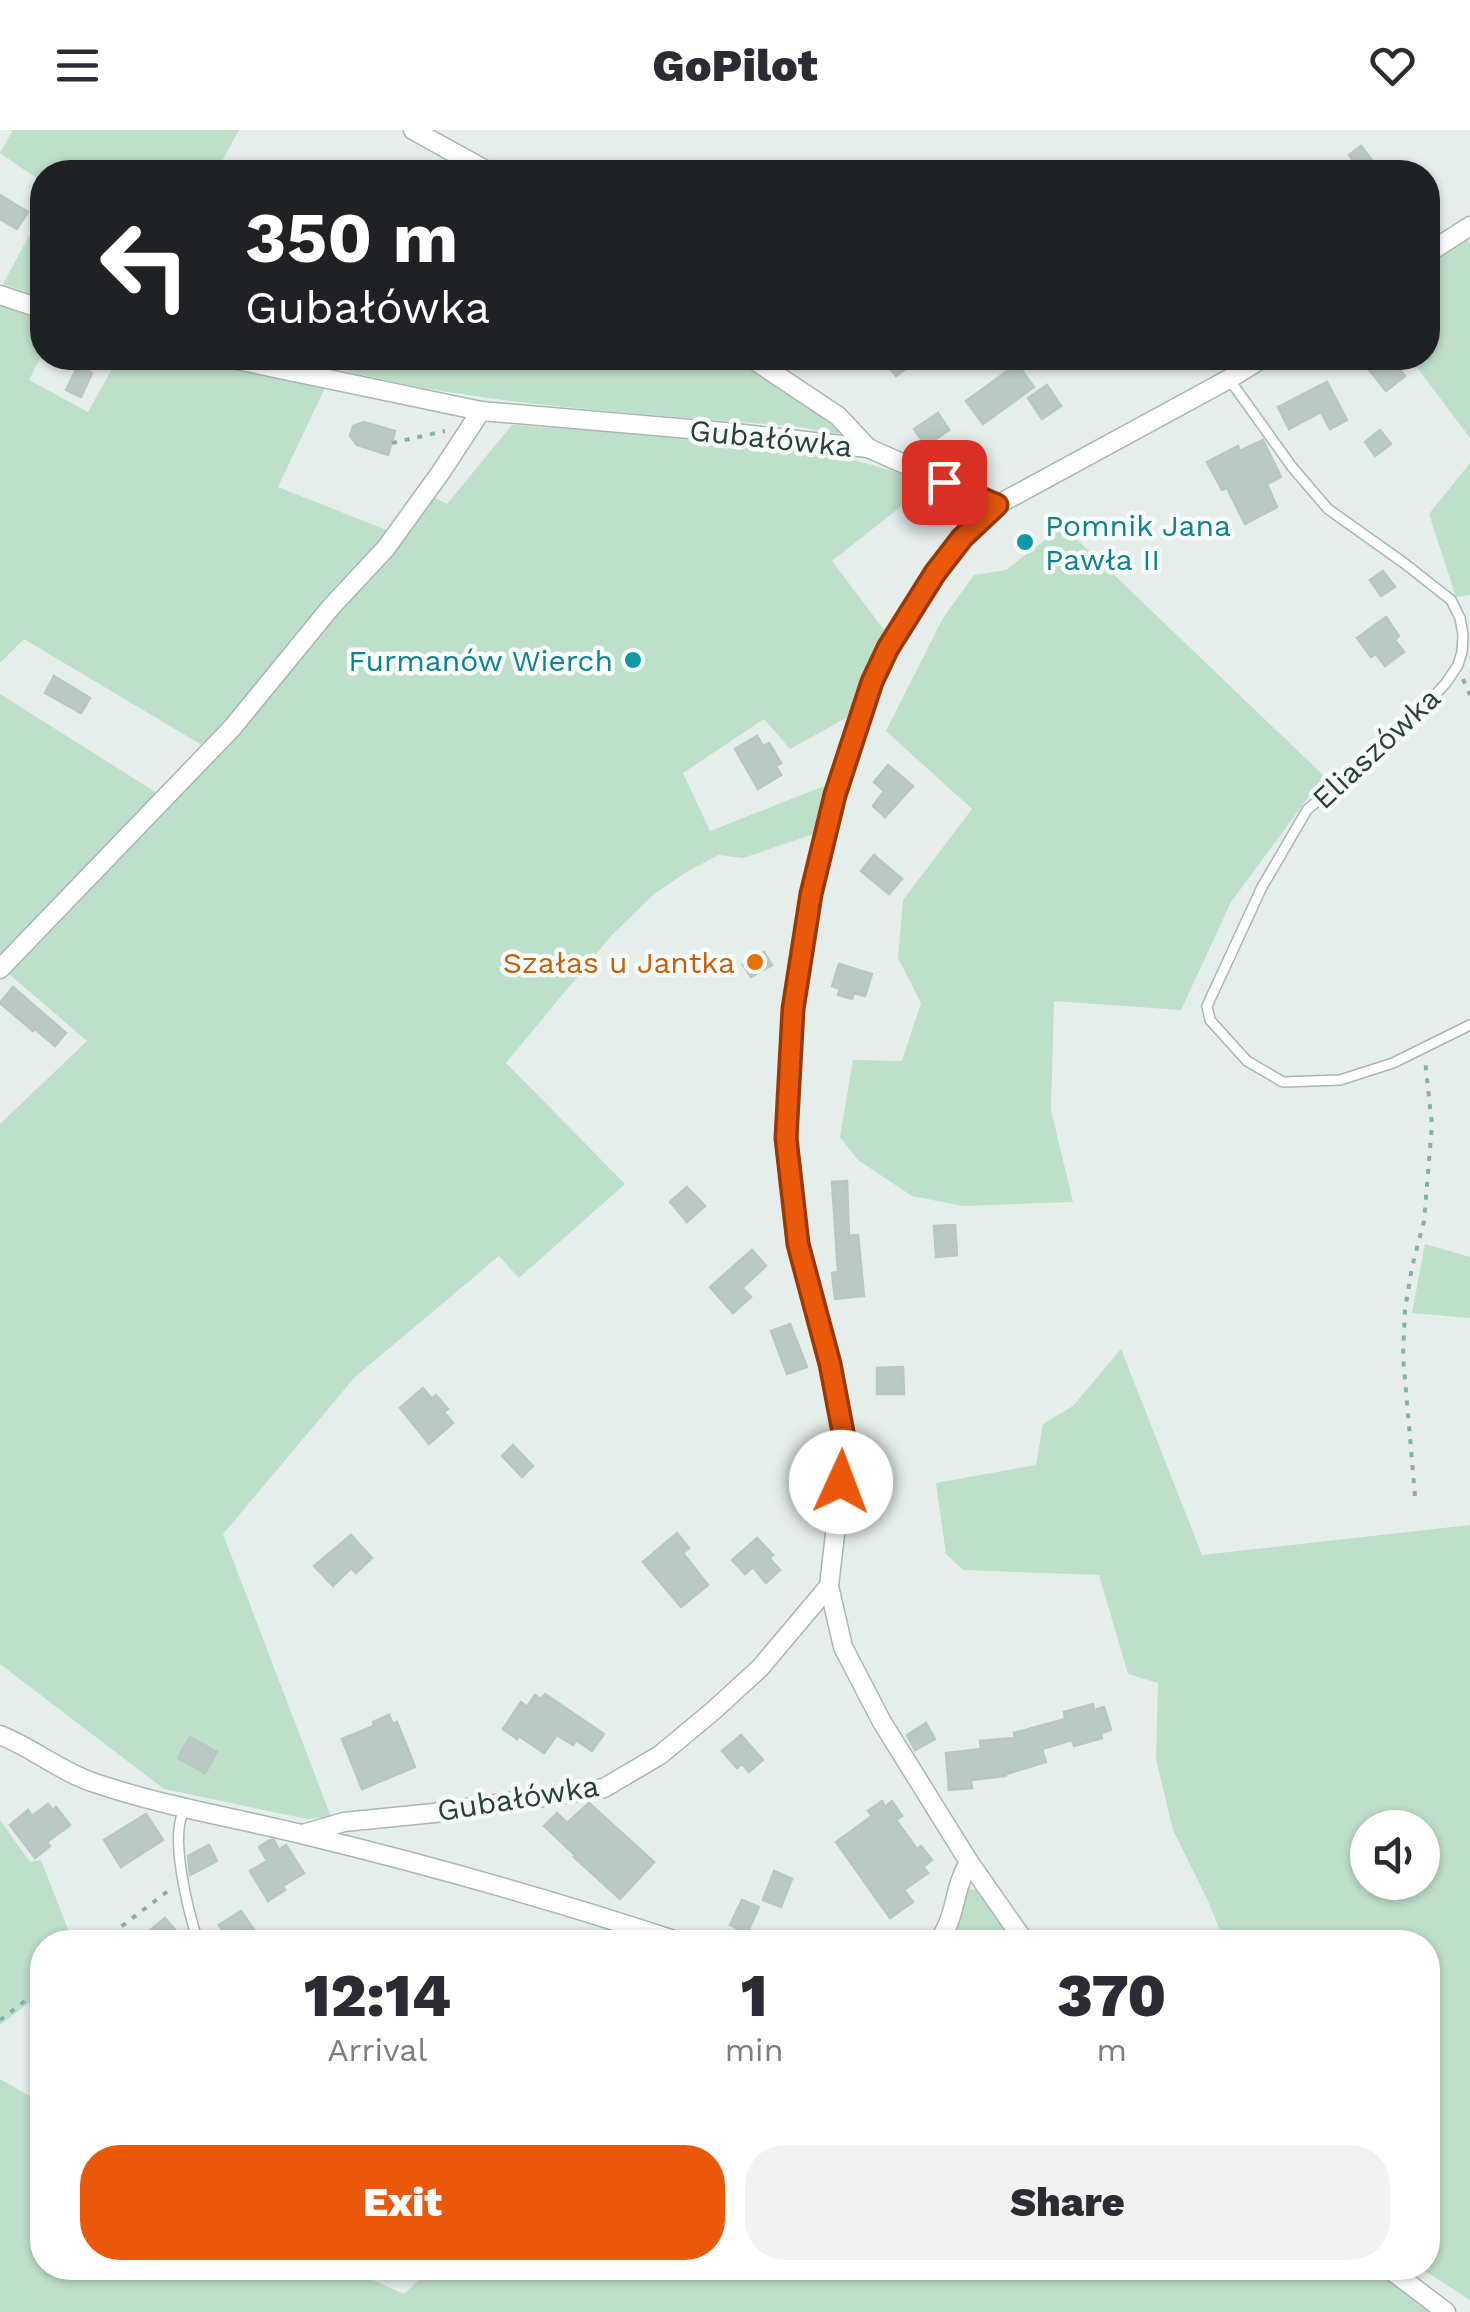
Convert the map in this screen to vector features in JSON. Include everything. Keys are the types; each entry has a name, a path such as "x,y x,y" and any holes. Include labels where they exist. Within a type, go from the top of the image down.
{"street":[{"path":"412,130 467,160"},
{"path":"1440,245 1470,226"},
{"path":"0,295 30,305"},
{"name":"Gubałówka","path":"285,370 481,411 868,448 997,505"},
{"path":"769,370 838,416 868,448"},
{"path":"1016,1930 882,1722 843,1647 828,1586 846,1448 830,1364 798,1244 786,1138 793,1009 811,894 835,795 872,682 888,648 935,573 962,538 997,505 1244,370"},
{"path":"0,969 232,728 331,607 386,548 481,411"},
{"name":"Gubałówka","path":"302,1834 344,1822 604,1788 660,1755 713,1711 760,1668 828,1586"},
{"name":"Gubałówka","path":"0,1735 91,1782 184,1809 231,1817 458,1874 641,1930"},
{"path":"946,1930 959,1879 969,1862"},
{"path":"1404,2280 1446,2312"}],"lane":[{"name":"Eliaszówka","path":"1229,379 1300,478 1328,509 1451,600 1463,636 1458,666 1446,683 1422,709 1307,810 1262,888 1223,972 1208,1006 1210,1020 1247,1061 1283,1082 1340,1080 1393,1062 1470,1026"},
{"path":"184,1809 176,1840 194,1930"}],"path":[{"path":"392,443 450,429 470,430"},
{"path":"1415,1496 1403,1356 1405,1310 1424,1221 1432,1125 1428,1070 1422,1048"},
{"path":"117,1930 184,1879"},
{"path":"0,2020 30,1997"}],"green space":[{"path":"13,130 239,130 223,160 30,160 30,174 0,153"},
{"path":"30,234 30,294 3,284"},
{"path":"1467,239 1470,244 1470,438 1419,370 1440,370 1440,257"},
{"path":"0,305 30,316 30,370 34,370 29,380 88,412 111,370 245,370 325,388 278,487 394,533 205,747 24,639 0,663"},
{"path":"342,370 759,370 841,430 837,434 800,427 510,401"},
{"path":"512,425 702,439 808,452 868,464 928,485 832,561 884,630 848,717 790,749 764,719 683,773 710,831 827,785 814,834 743,858 719,855 654,894 611,936 506,1063 625,1184 519,1278 499,1256 355,1377 223,1534 331,1817 307,1819 164,1789 0,1664 0,1124 87,1041 9,974 219,755 431,496 447,504"},
{"path":"1470,463 1470,595 1456,597 1429,514"},
{"path":"1063,526 1324,776 1231,902 1181,1010 1054,1001 1051,1110 1073,1202 963,1206 912,1196 858,1160 840,1137 853,1060 902,1061 921,1003 898,958 903,900 972,809 886,731 943,618 974,575 1006,570"},
{"path":"0,694 160,795 0,959"},
{"path":"1425,1244 1470,1257 1470,1318 1412,1313"},
{"path":"1121,1349 1202,1555 1470,1525 1470,2300 1439,2280 1440,1930 1220,1930 1173,1830 1156,1759 1158,1683 1128,1674 1099,1575 963,1570 946,1554 936,1483 1036,1465 1043,1424 1073,1406"},
{"path":"0,1820 30,1862 41,1860 68,1930 30,1930 30,2002 0,2025"},
{"path":"966,1889 981,1890 1008,1930 951,1930"},
{"path":"0,2079 30,2096 30,2280 373,2280 404,2294 419,2280 1392,2280 1431,2312 0,2312"}],"building":[{"path":"1361,146 1372,160 1353,160 1349,155"},
{"path":"0,195 28,212 17,229 0,219"},
{"path":"76,370 92,373 81,397 66,390"},
{"path":"1009,370 1021,370 1034,387 983,424 966,401"},
{"path":"1369,370 1400,370 1405,376 1386,391"},
{"path":"1327,382 1347,420 1330,429 1321,412 1289,429 1278,407"},
{"path":"1047,385 1061,406 1042,419 1028,398"},
{"path":"938,413 949,430 926,446 914,429"},
{"path":"364,422 395,431 388,455 357,445 350,436 353,426"},
{"path":"1380,430 1391,444 1375,456 1365,442"},
{"path":"1263,440 1281,477 1267,484 1277,507 1245,524 1227,488 1222,490 1207,462 1238,446 1240,451"},
{"path":"1383,571 1395,587 1381,596 1370,580"},
{"path":"1386,617 1404,652 1385,666 1376,654 1371,657 1357,638"},
{"path":"54,676 90,698 81,713 45,693"},
{"path":"757,736 763,746 769,743 781,763 776,766 781,775 758,789 735,749"},
{"path":"888,765 913,786 885,817 873,806 884,791 874,782"},
{"path":"874,855 902,879 889,894 861,871"},
{"name":"Szałas u Jantka","path":"764,952 772,965 751,977 743,965"},
{"path":"839,964 872,974 865,996 854,993 852,999 838,995 840,989 832,986"},
{"path":"13,987 66,1033 55,1046 0,1003"},
{"path":"847,1181 849,1236 858,1235 864,1296 835,1299 832,1273 838,1272 832,1182"},
{"path":"687,1187 705,1206 687,1222 670,1202"},
{"path":"955,1225 957,1255 936,1257 934,1226"},
{"path":"752,1250 766,1266 742,1288 751,1297 733,1313 710,1287"},
{"path":"790,1324 807,1367 787,1374 771,1331"},
{"path":"903,1367 904,1394 877,1394 877,1368"},
{"path":"423,1388 432,1399 436,1395 448,1409 444,1412 453,1423 429,1444 400,1408"},
{"path":"513,1445 533,1466 522,1477 502,1456"},
{"path":"677,1533 689,1548 683,1553 708,1585 681,1607 643,1562"},
{"path":"351,1535 372,1558 356,1573 351,1568 333,1586 314,1566"},
{"path":"757,1538 773,1555 769,1558 780,1570 766,1583 753,1567 745,1574 732,1560"},
{"path":"545,1694 604,1734 592,1751 576,1740 573,1745 557,1735 544,1753 503,1729 521,1702 527,1707 535,1695 541,1699"},
{"path":"1093,1704 1094,1710 1104,1707 1111,1730 1101,1733 1102,1738 1074,1746 1072,1740 1042,1749 1046,1762 1006,1776 971,1780 972,1788 949,1790 946,1753 981,1749 980,1741 1015,1738 1014,1733 1065,1719 1064,1712"},
{"path":"389,1715 393,1724 397,1722 415,1767 362,1789 342,1739"},
{"path":"926,1723 935,1739 915,1750 907,1735"},
{"path":"741,1735 763,1760 749,1772 742,1764 737,1768 722,1751"},
{"path":"190,1737 217,1752 205,1773 178,1758"},
{"path":"882,1801 885,1807 892,1801 902,1816 896,1820 917,1849 921,1846 932,1860 923,1867 928,1873 904,1890 913,1902 890,1918 836,1842 872,1816 868,1811"},
{"path":"589,1803 654,1862 620,1899 544,1826 557,1813 567,1823"},
{"path":"48,1804 53,1810 56,1807 70,1825 47,1842 50,1846 35,1858 10,1825 28,1810 32,1816"},
{"path":"146,1814 163,1840 121,1867 104,1840"},
{"path":"270,1840 279,1850 286,1845 304,1873 268,1901 250,1871 267,1861 259,1847"},
{"path":"209,1845 217,1861 190,1875 188,1856"},
{"path":"774,1871 792,1879 781,1907 763,1900"},
{"path":"742,1900 759,1907 748,1930 730,1925"},
{"path":"241,1911 254,1930 222,1930 219,1925"},
{"path":"165,1918 175,1930 150,1930"}],"place":[{"name":"Pomnik Jana Pawła II","path":"1025,542"},
{"name":"Furmanów Wierch","path":"633,660"},
{"name":"Szałas u Jantka","path":"755,962"}],"route":[{"path":"841,1482 846,1448 830,1364 798,1244 789,1169 786,1138 793,1009 811,894 835,795 872,682 888,648 935,573 962,538 997,505 944,482"}]}
